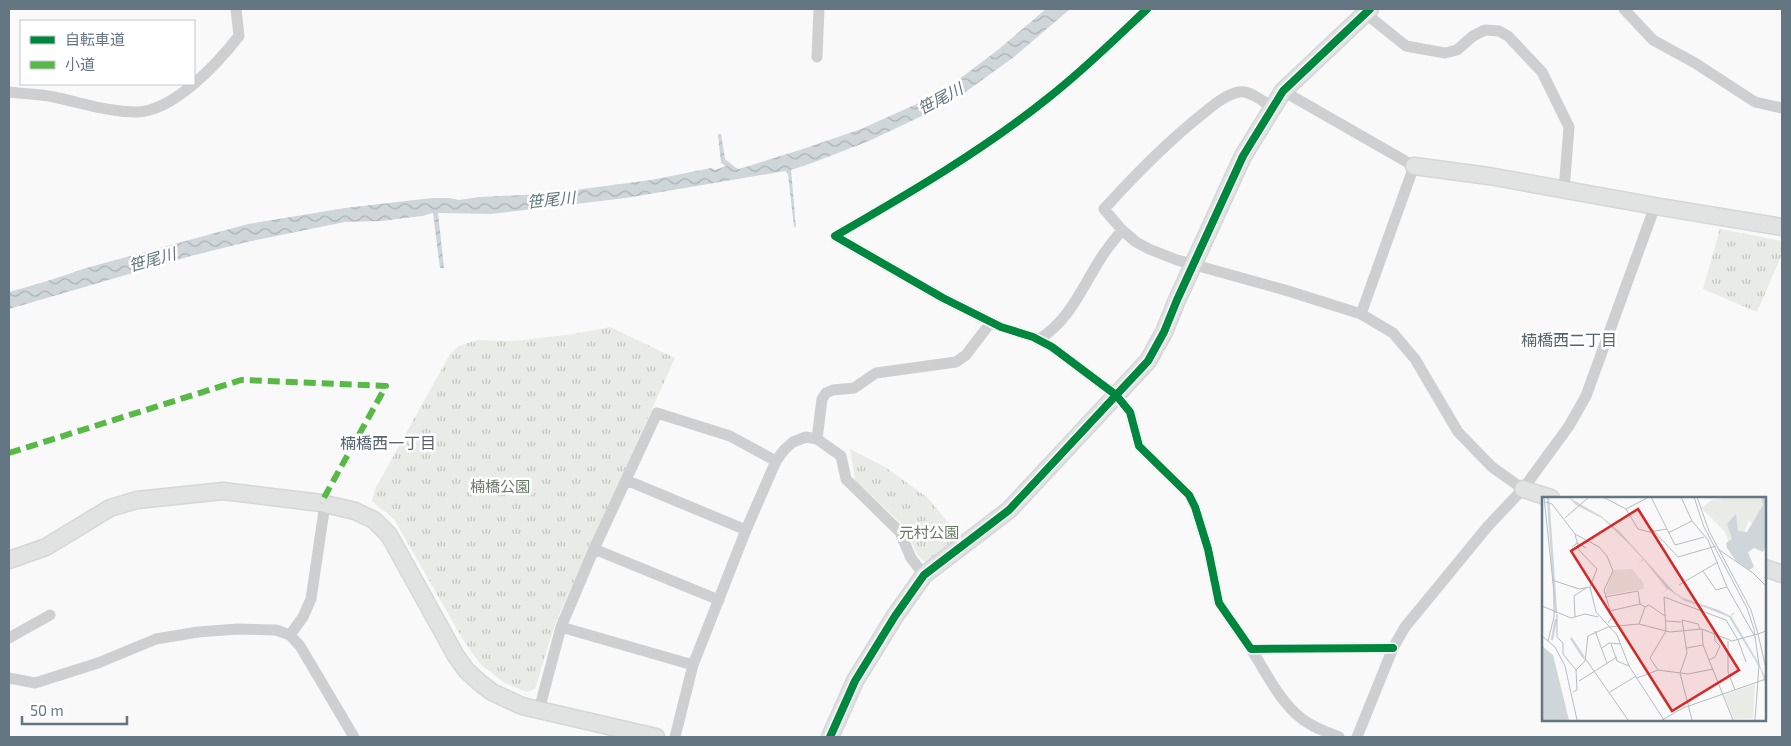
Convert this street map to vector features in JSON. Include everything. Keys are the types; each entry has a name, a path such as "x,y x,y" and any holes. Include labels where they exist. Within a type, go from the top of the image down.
{"street":[{"path":"195,83 214,66 239,36 236,9"},
{"path":"817,58 819,9"},
{"path":"1147,9 1048,98 954,166 835,236 935,293 991,322 1052,347 1116,395 1130,412 1139,446 1189,495 1195,507 1208,549 1219,603 1252,649 1287,704 1301,718 1316,728 1339,737"},
{"path":"1624,9 1653,40 1695,63 1755,102 1782,108"},
{"path":"830,737 855,681 895,616 924,575 1008,510 1148,361 1164,332 1243,156 1283,91 1367,11 1406,46 1445,53 1457,50 1473,36 1485,30 1499,31 1508,36 1542,72 1569,126 1564,190"},
{"path":"9,92 54,97 96,108 139,112 162,105 193,85"},
{"path":"1283,91 1414,166 1489,176 1782,227"},
{"path":"1273,108 1249,94 1240,92 1219,101 1173,138 1104,209 1122,230 1136,242 1149,249 1177,260 1361,314 1393,333 1415,359 1458,432 1492,467 1523,489 1548,497"},
{"path":"1361,314 1414,166"},
{"path":"1357,737 1392,648 1405,627 1488,526 1523,489 1569,426 1586,396 1655,206"},
{"path":"1038,340 1053,330 1065,317 1102,256 1122,230"},
{"path":"817,439 822,400 826,393 833,390 854,388 876,373 956,362 966,355 991,322"},
{"path":"539,710 561,627 594,549 657,414 730,436 776,461"},
{"path":"675,737 693,665 746,530 776,461 793,442 806,436 817,439 841,456 846,479 900,532 911,558 924,575"},
{"path":"626,480 746,530"},
{"path":"9,560 46,547 110,508 137,500 223,491 325,504 355,511 383,527 456,656 466,670 492,692 522,706 656,737"},
{"path":"290,634 303,617 311,599 325,504"},
{"path":"594,549 719,600"},
{"path":"1766,568 1782,574"},
{"path":"9,638 50,615"},
{"path":"561,627 693,665"},
{"path":"9,678 35,683 98,663 156,639 190,633 238,629 276,630 290,634 300,646 354,737"},
{"path":"1252,649 1392,648"}],"green space":[{"path":"1720,229 1782,241 1782,254 1757,312 1703,289"},
{"name":"楠橋公園","path":"610,327 675,358 555,624 535,689 527,692 505,683 481,665 462,638 394,519 372,501 376,487 449,356 458,346 478,340 514,341 574,334"},
{"name":"元村公園","path":"850,449 885,467 928,498 959,536 927,565 917,554 906,528 855,480"}],"water":[{"name":"笹尾川","path":"1046,9 1070,9 1014,57 964,93 926,114 869,141 791,170 796,227 794,227 788,174 785,171 626,198 491,214 438,213 444,268 440,268 433,213 381,221 345,222 247,242 191,256 9,309 9,292 86,268 248,224 345,208 432,198 459,200 479,197 544,194 651,180 711,168 715,170 726,166 721,163 718,134 721,134 725,159 739,169 861,129 941,93 999,49"}],"marked path":[{"path":"9,453 241,380 386,386 321,503"}],"cycle path":[{"path":"1147,9 1074,77 997,136 944,171 835,236 943,298 1001,327 1033,337 1052,347 1116,395 1130,412 1139,446 1189,495 1195,507 1208,549 1219,603 1251,649 1393,648"},
{"path":"830,737 855,681 895,616 924,575 1009,510 1148,361 1164,332 1243,156 1283,91 1370,9"}],"district":[{"name":"楠橋西二丁目","path":"1569,339"},
{"name":"楠橋西一丁目","path":"388,442"}]}
